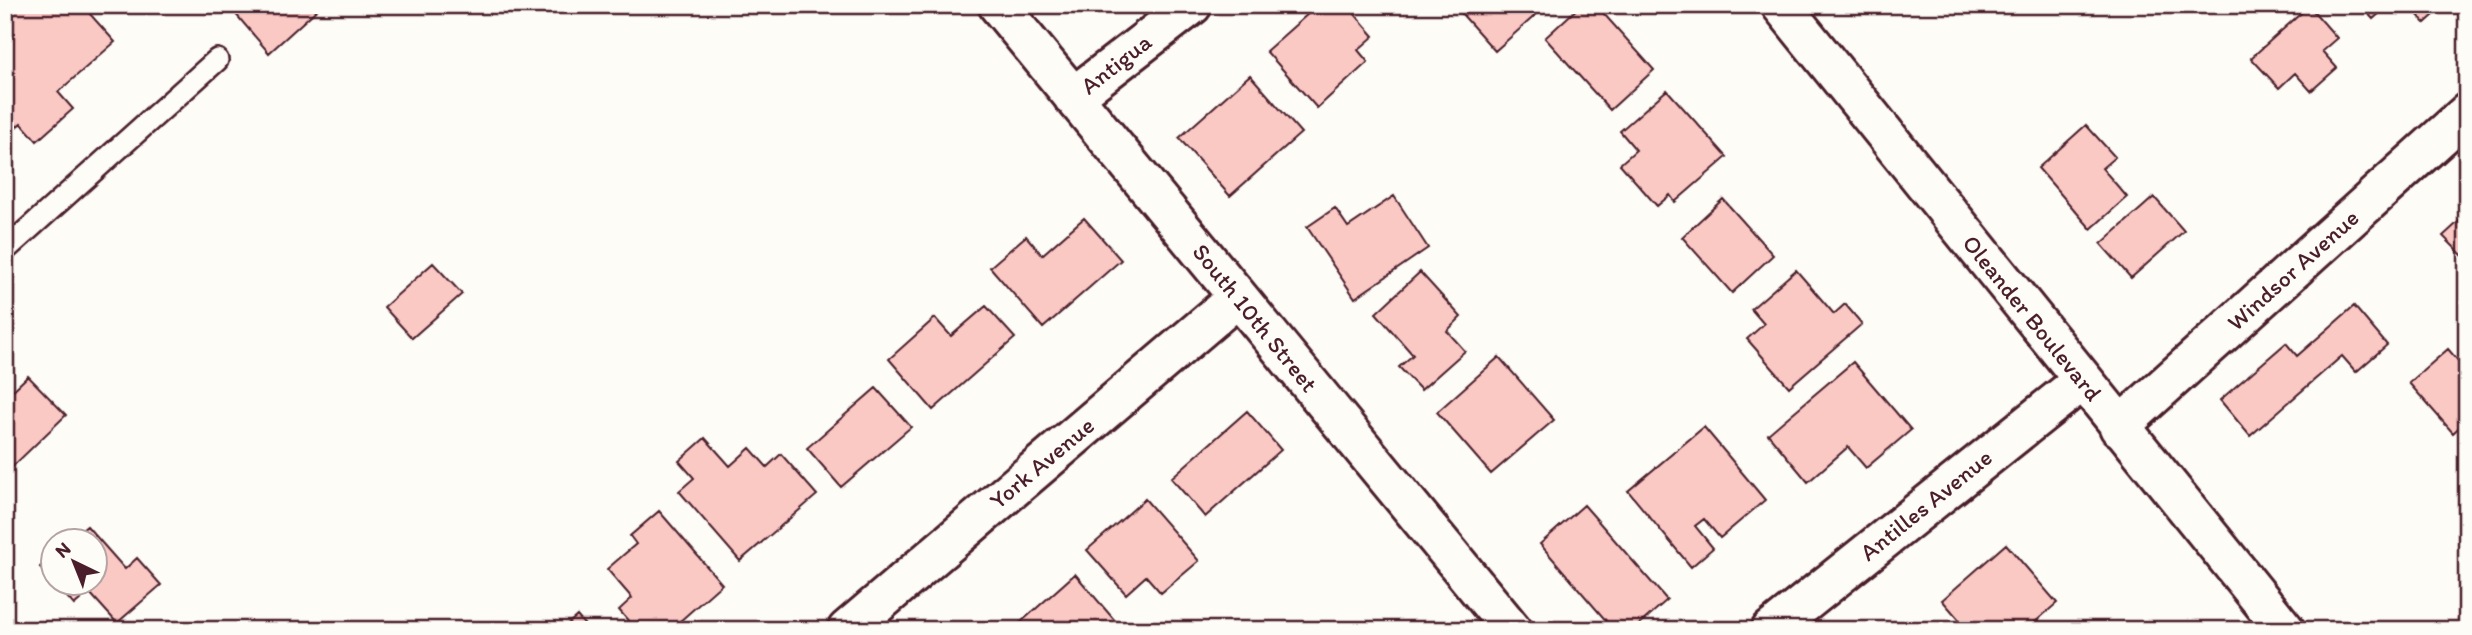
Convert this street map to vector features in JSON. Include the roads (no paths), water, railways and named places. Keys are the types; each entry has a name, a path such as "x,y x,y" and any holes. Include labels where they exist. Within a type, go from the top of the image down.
{"street":[{"name":"South 10th Street","path":"998,5 1512,630"},
{"name":"Antigua","path":"1073,97 1192,5"},
{"name":"Oleander Boulevard","path":"1781,5 2285,630"},
{"name":"Windsor Avenue","path":"2119,427 2467,113"},
{"name":"York Avenue","path":"846,630 1238,297"},
{"name":"Antilles Avenue","path":"1771,630 2082,381"}],"lane":[{"path":"5,250 217,60"}]}
